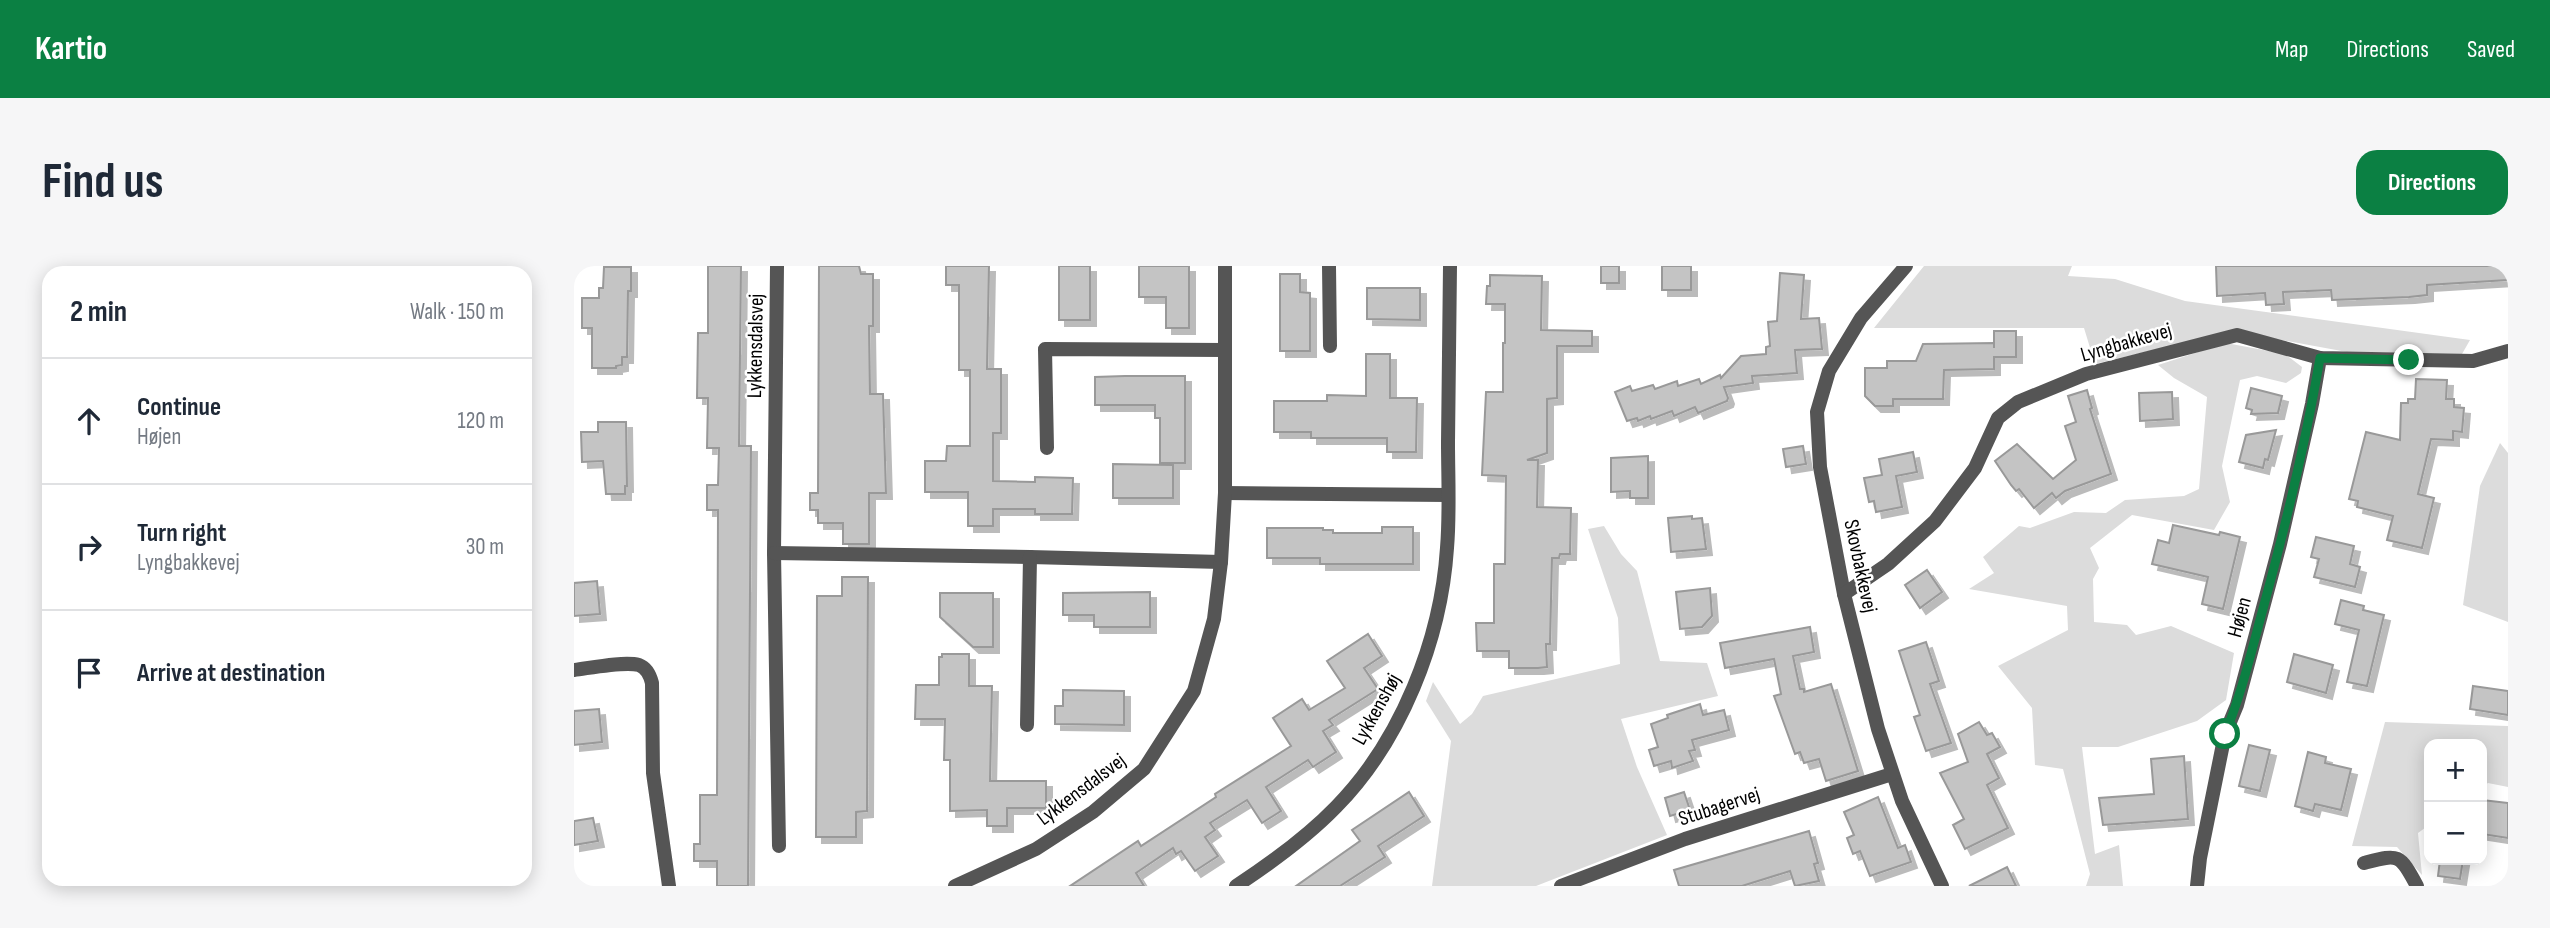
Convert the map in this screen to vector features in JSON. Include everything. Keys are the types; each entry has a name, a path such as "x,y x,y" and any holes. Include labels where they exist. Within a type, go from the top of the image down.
{"street":[{"name":"Lykkensdalsvej","path":"778,266 774,553 779,846"},
{"name":"Lykkensdalsvej","path":"955,886 1036,849 1093,812 1144,769 1194,691 1214,619 1221,562 1225,493 1225,266"},
{"path":"1329,266 1330,346"},
{"name":"Lykkenshøj","path":"1236,886 1302,839 1337,806 1368,767 1398,720 1417,680 1437,613 1447,549 1450,266"},
{"name":"Skovbakkevej","path":"1906,266 1861,318 1829,371 1817,412 1820,467 1844,594 1878,730 1892,774 1942,886"},
{"name":"Lyngbakkevej","path":"1844,594 1888,564 1935,521 1975,468 1998,418 2018,402 2086,374 2236,335 2320,358 2473,361 2508,351"},
{"path":"1046,447 1045,349 1225,350"},
{"name":"Højen","path":"2197,886 2200,858 2225,734 2237,705 2280,544 2320,358"},
{"path":"1225,493 1448,495"},
{"path":"774,553 1221,562"},
{"path":"1027,725 1030,557"},
{"path":"574,670 631,664 646,669 650,675 653,773 669,886"},
{"name":"Stubagervej","path":"1562,886 1685,839 1892,774"},
{"path":"2364,863 2391,856 2404,862 2417,886"}],"shaded area":[{"path":"1924,266 2072,266 2068,276 2115,279 2185,301 2470,340 2462,354 2347,352 2232,331 2095,364 2084,328 1874,328"},
{"path":"2226,343 2285,354 2302,367 2301,373 2286,383 2257,376 2240,380 2222,466 2230,502 2214,530 2132,515 2090,548 2099,568 2093,579 2094,622 2127,625 2136,635 2171,626 2234,653 2226,700 2197,721 2118,747 2082,747 2095,854 2119,845 2123,886 2086,886 2090,874 2063,769 2035,765 2032,708 1998,666 2068,630 2067,606 1969,589 1994,573 1983,557 2019,526 2030,528 2074,512 2106,513 2125,500 2184,496 2199,489 2207,397 2174,378 2158,365"},
{"path":"2500,443 2508,453 2508,622 2463,605 2480,486"},
{"path":"1604,526 1621,554 1637,571 1660,661 1707,663 1718,696 1621,719 1637,767 1667,835 1536,886 1432,886 1451,741 1426,701 1433,682 1460,724 1472,714 1483,696 1620,664 1618,618 1588,529"},
{"path":"2385,722 2508,726 2508,787 2487,784 2487,739 2424,739 2424,829 2418,833 2422,875 2397,847 2352,846"}],"building":[{"path":"708,266 741,266 739,446 751,446 748,886 717,886 717,861 694,861 694,844 700,844 700,795 717,795 718,510 707,510 707,485 718,485 719,448 707,448 708,398 697,398 698,333 708,333"},
{"path":"819,266 859,266 861,274 873,274 873,326 869,326 870,394 883,394 886,493 869,493 869,544 843,544 843,523 818,523 818,510 810,510 810,493 818,493"},
{"path":"946,266 989,266 987,369 1001,369 1001,433 993,433 993,481 1035,482 1035,477 1073,478 1072,514 1035,514 1035,509 993,509 993,526 968,526 968,492 925,492 925,461 946,461 947,446 970,446 970,370 959,370 959,285 946,285"},
{"path":"1059,266 1090,266 1090,320 1059,320"},
{"path":"1139,266 1189,266 1189,328 1166,328 1166,297 1139,297"},
{"path":"1601,266 1619,266 1619,283 1601,283"},
{"path":"1662,266 1691,266 1691,290 1662,290"},
{"path":"2216,266 2508,266 2508,280 2427,285 2427,295 2409,297 2332,300 2331,290 2283,292 2284,304 2266,305 2265,293 2217,296"},
{"path":"604,267 631,267 627,357 622,357 622,365 616,368 592,368 592,328 582,328 582,298 599,298 599,288 603,288"},
{"path":"1780,273 1804,275 1801,319 1819,318 1822,349 1795,350 1797,373 1752,376 1753,383 1724,387 1727,401 1698,413 1695,407 1674,416 1672,411 1651,419 1650,416 1638,421 1637,418 1627,421 1615,392 1630,386 1632,391 1653,385 1655,389 1677,381 1678,386 1699,379 1701,384 1720,375 1721,378 1741,356 1766,354 1766,347 1770,346 1768,322 1777,321"},
{"path":"1280,274 1300,274 1300,292 1310,293 1310,351 1280,351"},
{"path":"1490,275 1542,276 1541,330 1592,331 1592,346 1557,346 1557,398 1547,399 1547,453 1527,460 1538,460 1537,507 1571,508 1570,554 1560,554 1559,558 1552,558 1547,667 1509,668 1509,651 1477,651 1476,623 1494,623 1494,564 1505,564 1506,476 1482,475 1486,392 1503,392 1505,343 1505,304 1486,304"},
{"path":"1367,288 1420,288 1420,320 1367,319"},
{"path":"1994,331 2016,331 2016,357 1994,357 1994,369 1944,370 1943,399 1893,399 1893,406 1875,406 1865,396 1865,368 1887,368 1887,361 1916,361 1923,344 1994,343"},
{"path":"1366,354 1390,354 1390,398 1417,398 1416,452 1387,452 1387,438 1311,438 1311,432 1274,432 1274,401 1327,401 1327,395 1366,396"},
{"path":"1185,376 1185,463 1160,463 1160,418 1155,418 1155,405 1095,405 1095,377"},
{"path":"2416,379 2447,380 2446,399 2454,399 2454,407 2464,408 2462,432 2453,431 2453,440 2431,439 2418,494 2434,498 2422,548 2387,540 2393,516 2357,507 2358,501 2349,499 2366,432 2400,440 2401,403 2415,399"},
{"path":"2251,388 2282,396 2278,413 2251,414 2252,410 2246,408"},
{"path":"2087,390 2092,408 2090,409 2111,474 2065,491 2056,498 2052,493 2034,508 2019,489 2016,491 2011,485 1995,461 2017,444 2053,479 2076,460 2065,426 2076,422 2068,396"},
{"path":"2172,392 2173,419 2140,421 2139,393"},
{"path":"598,422 626,422 625,494 606,494 603,461 582,462 581,432 598,432"},
{"path":"2276,430 2268,460 2265,459 2263,468 2239,462 2246,435"},
{"path":"1803,446 1806,464 1786,467 1783,449"},
{"path":"1913,452 1917,472 1896,476 1902,507 1876,512 1874,501 1869,502 1864,478 1882,475 1879,459"},
{"path":"1648,456 1648,498 1630,498 1630,491 1611,492 1611,458"},
{"path":"1113,464 1173,465 1173,498 1113,498"},
{"path":"1692,516 1692,519 1702,518 1706,549 1671,552 1668,518"},
{"path":"2173,525 2240,537 2223,609 2202,604 2208,577 2152,564 2158,540 2169,543"},
{"path":"1382,527 1413,527 1413,564 1320,564 1320,558 1267,558 1267,528 1323,528 1333,530 1333,533 1382,533"},
{"path":"2316,537 2354,546 2350,564 2360,567 2355,587 2314,577 2319,559 2311,557"},
{"path":"1927,570 1942,592 1920,608 1905,585"},
{"path":"842,577 868,577 867,811 856,812 856,837 816,837 817,596 842,596"},
{"path":"597,581 600,614 574,616 574,583"},
{"path":"1710,588 1712,616 1702,627 1680,629 1676,592"},
{"path":"1150,592 1150,627 1094,627 1094,615 1063,615 1063,593"},
{"path":"940,593 993,593 993,647 973,647 940,617"},
{"path":"2341,600 2364,606 2363,610 2384,615 2367,686 2347,682 2359,630 2335,624"},
{"path":"1810,627 1814,652 1793,656 1800,689 1804,689 1804,692 1831,684 1858,771 1826,781 1819,759 1804,763 1800,752 1795,754 1774,696 1781,694 1774,659 1725,668 1720,643"},
{"path":"1368,634 1382,656 1364,668 1378,689 1329,720 1333,725 1323,731 1336,752 1313,767 1308,760 1266,787 1281,811 1262,823 1247,800 1210,823 1215,830 1205,837 1218,856 1195,871 1181,851 1176,854 1173,848 1136,873 1144,886 1070,886 1138,841 1141,846 1216,797 1215,794 1291,746 1273,718 1302,699 1309,710 1345,688 1327,661"},
{"path":"1926,642 1939,681 1930,684 1951,743 1926,751 1914,717 1920,715 1899,651"},
{"path":"942,654 969,654 969,686 992,686 990,781 1046,781 1046,808 1007,808 1007,826 987,826 987,810 950,811 950,760 944,760 945,719 915,719 916,685 939,685 939,657 942,657"},
{"path":"2294,654 2333,665 2326,693 2287,682"},
{"path":"2473,686 2508,691 2508,715 2470,709"},
{"path":"1063,690 1124,691 1124,725 1055,724 1055,706 1063,706"},
{"path":"1700,704 1703,715 1724,710 1729,730 1692,740 1695,750 1689,751 1693,761 1672,768 1671,761 1654,766 1649,750 1658,747 1651,724 1668,718 1667,715"},
{"path":"599,709 602,742 574,745 574,711"},
{"path":"1979,722 1987,735 1992,733 2000,747 1987,754 1999,778 1987,785 2008,828 1965,849 1953,825 1964,819 1940,773 1968,762 1958,734"},
{"path":"2249,745 2270,750 2260,791 2239,786"},
{"path":"2308,752 2326,757 2325,763 2351,769 2341,810 2315,804 2313,811 2295,806"},
{"path":"2184,756 2188,819 2103,825 2099,798 2154,794 2151,759"},
{"path":"1409,792 1424,816 1378,846 1385,857 1340,886 1296,886 1360,841 1352,830"},
{"path":"1684,792 1690,810 1670,816 1665,798"},
{"path":"1878,797 1898,848 1905,845 1911,862 1870,876 1860,851 1853,854 1847,838 1854,835 1844,812"},
{"path":"2487,801 2508,803 2508,838 2487,835"},
{"path":"593,818 598,841 574,845 574,821"},
{"path":"1809,831 1818,863 1814,864 1819,881 1795,886 1790,871 1742,886 1679,886 1674,870"},
{"path":"2439,865 2462,865 2460,879 2438,876"},
{"path":"2007,867 2016,886 1969,886"}],"route":[{"path":"2225,734 2237,705 2280,544 2320,358 2409,360"}]}
